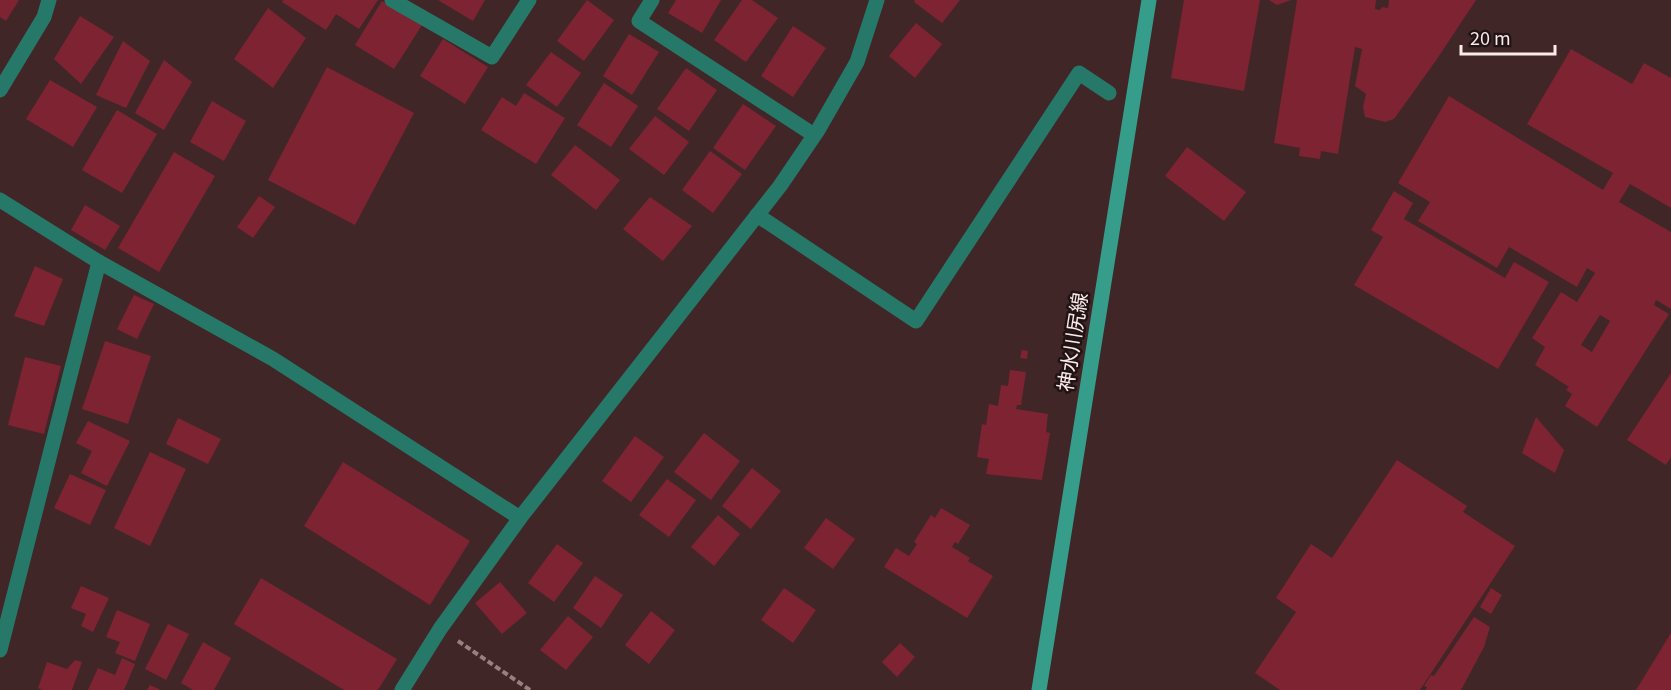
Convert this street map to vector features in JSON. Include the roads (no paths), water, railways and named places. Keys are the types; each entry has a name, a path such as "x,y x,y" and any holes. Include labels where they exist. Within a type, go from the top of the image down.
{"main road":[{"name":"神水川尻線","path":"1039,690 1149,0"}],"street":[{"path":"0,90 44,17 50,0"},
{"path":"392,0 492,57 530,0"},
{"path":"652,0 639,21 814,135"},
{"path":"402,690 440,629 520,518 780,186 814,135 857,62 877,0"},
{"path":"757,215 916,321 1079,73 1109,93"},
{"path":"0,200 99,262 273,359 520,518"},
{"path":"0,650 99,262"}]}
